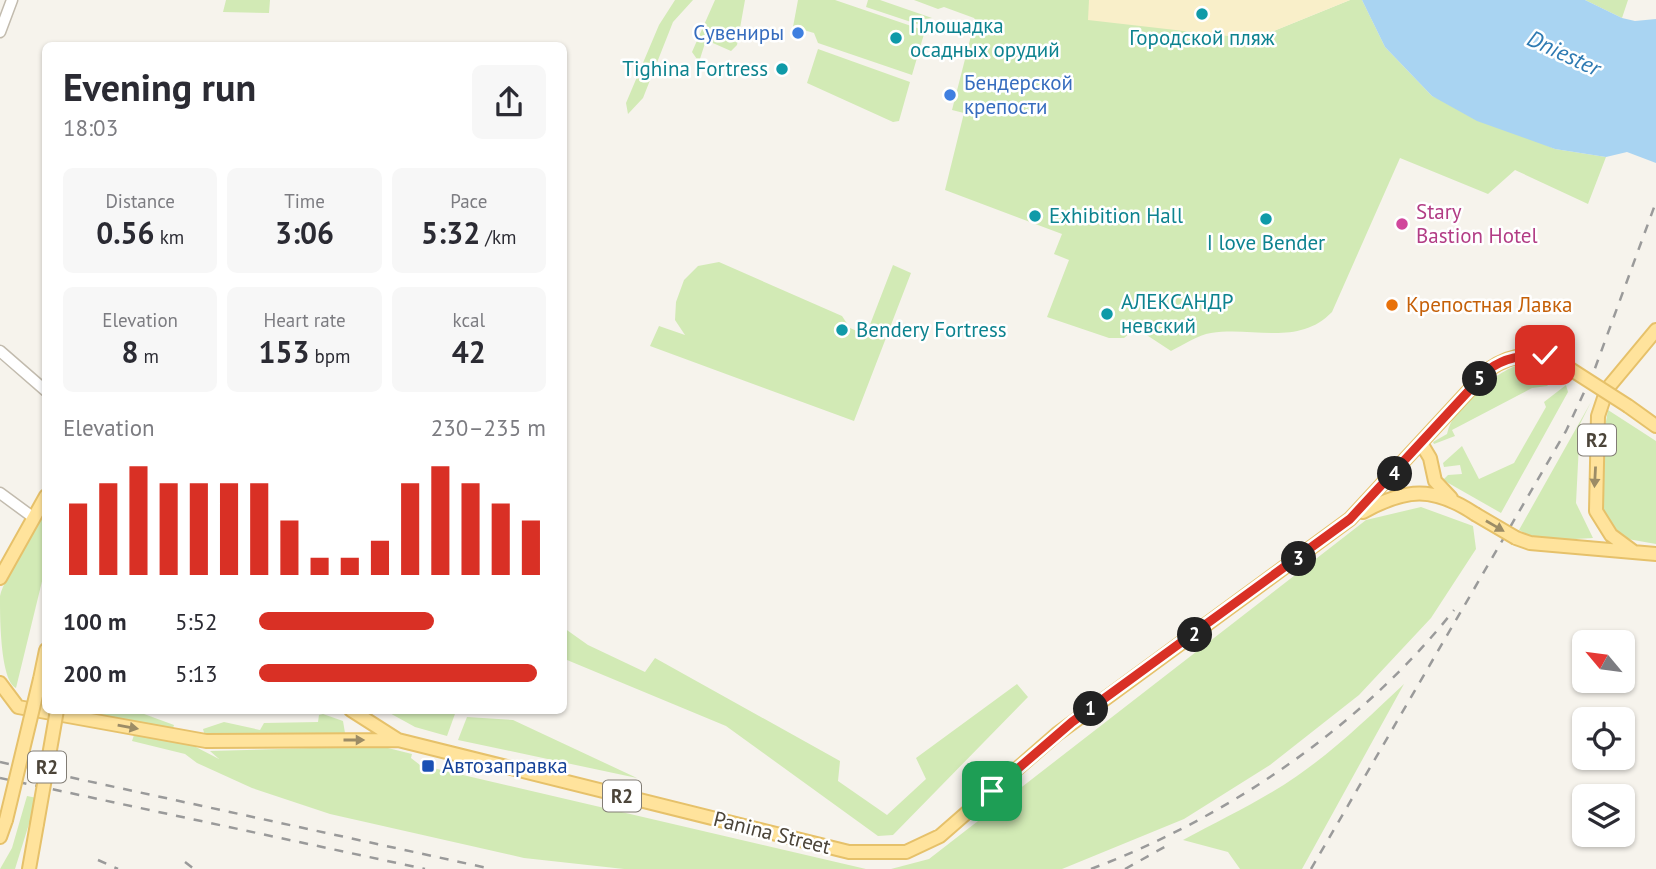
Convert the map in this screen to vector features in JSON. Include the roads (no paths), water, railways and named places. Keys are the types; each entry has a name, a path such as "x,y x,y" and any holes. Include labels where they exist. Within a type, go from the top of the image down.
{"main road":[{"name":"R2","path":"1634,552 1606,530 1595,511 1598,416 1607,389 1656,330"},
{"name":"R2","path":"1350,519 1488,370 1502,360 1524,355 1545,355 1656,426"},
{"path":"1421,443 1430,458 1435,481 1451,498"},
{"name":"R2","path":"1350,519 1380,503 1406,494 1429,494 1451,498 1516,538 1530,543 1656,554"},
{"path":"0,578 42,503"},
{"name":"Panina Street","path":"357,714 398,740 849,852 906,852 940,836 1057,734 1350,519"},
{"name":"R2","path":"0,837 42,669"},
{"path":"0,683 18,707 42,711"},
{"name":"R2","path":"29,869 56,714"},
{"path":"57,714 206,741 398,740"}],"street":[{"path":"0,32 12,0"},
{"path":"0,351 42,388"},
{"path":"0,493 34,518"}],"water":[{"name":"Dniester","path":"1362,0 1585,0 1622,18 1635,21 1656,19 1656,163 1627,152 1606,157 1555,149 1477,121 1432,96 1385,47"}],"railway":[{"path":"1311,869 1566,431 1594,371 1656,202"},
{"path":"1091,869 1193,823 1290,763 1378,692 1418,652 1454,610"},
{"path":"0,762 492,869"},
{"path":"0,778 425,869"},
{"path":"1125,869 1168,845"},
{"path":"98,860 118,869"},
{"path":"185,862 194,869"}],"place":[{"name":"Городской пляж","path":"1202,14"},
{"name":"Сувениры","path":"798,33"},
{"name":"Площадка осадных орудий","path":"896,38"},
{"name":"Tighina Fortress","path":"782,69"},
{"name":"Бендерской крепости","path":"950,95"},
{"name":"Exhibition Hall","path":"1035,216"},
{"name":"I love Bender","path":"1266,219"},
{"name":"Stary Bastion Hotel","path":"1402,224"},
{"name":"Крепостная Лавка","path":"1392,305"},
{"name":"АЛЕКСАНДР невский","path":"1107,314"},
{"name":"Bendery Fortress","path":"842,330"},
{"name":"Автозаправка","path":"428,766"}]}
